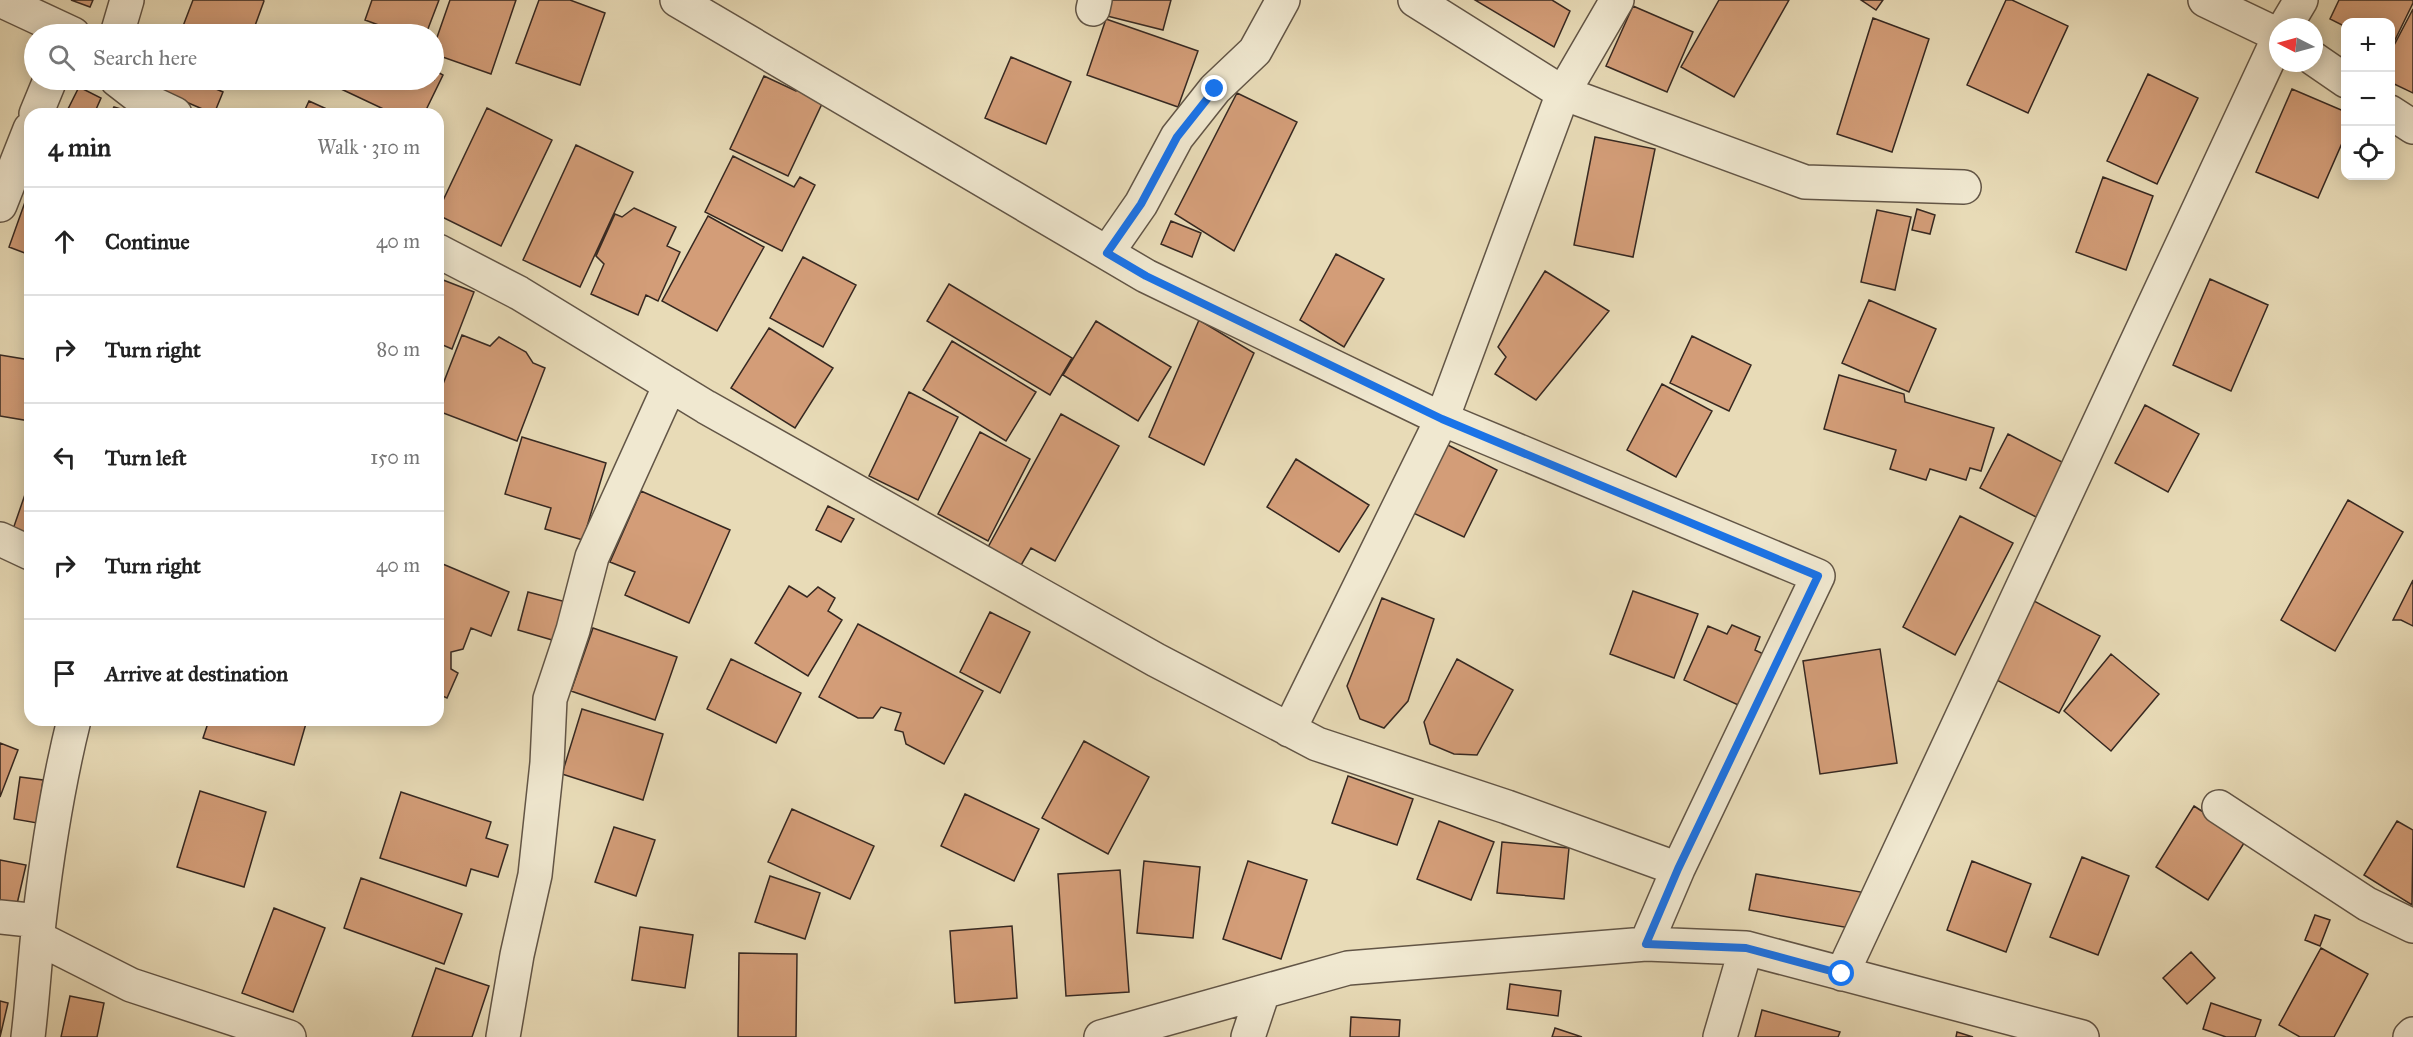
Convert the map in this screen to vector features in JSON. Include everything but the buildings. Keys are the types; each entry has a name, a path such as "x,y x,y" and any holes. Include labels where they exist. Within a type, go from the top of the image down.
{"street":[{"path":"0,0 49,24"},
{"path":"120,24 127,0"},
{"path":"677,0 1146,276 1442,419 1818,576 1678,869 1646,944"},
{"path":"1107,253 1141,204 1177,137 1215,89 1255,51 1283,0"},
{"path":"1415,0 1563,93 1805,182 1964,187"},
{"path":"1289,730 1442,419 1563,93 1617,0"},
{"path":"2205,0 2269,32"},
{"path":"2290,18 2301,0"},
{"path":"1842,974 2269,56"},
{"path":"2323,65 2341,78"},
{"path":"38,108 46,90"},
{"path":"130,90 162,108"},
{"path":"2395,115 2413,128"},
{"path":"0,205 24,144"},
{"path":"444,254 519,293 670,385 1146,655 1317,744 1507,807 1678,869"},
{"path":"503,1037 517,955 535,875 547,763 550,699 573,630 592,557 670,385"},
{"path":"0,539 24,550"},
{"path":"27,1037 60,776 72,726"},
{"path":"2219,807 2367,904 2413,926"},
{"path":"0,917 39,929 131,985 289,1037"},
{"path":"1101,1037 1348,968 1646,944 1746,948 2082,1037"},
{"path":"1720,1037 1746,948"},
{"path":"1248,1037 1263,992"}],"route":[{"path":"1215,89 1177,137 1141,204 1107,253 1146,276 1442,419 1818,576 1678,869 1646,944 1746,948 1842,974"}]}
